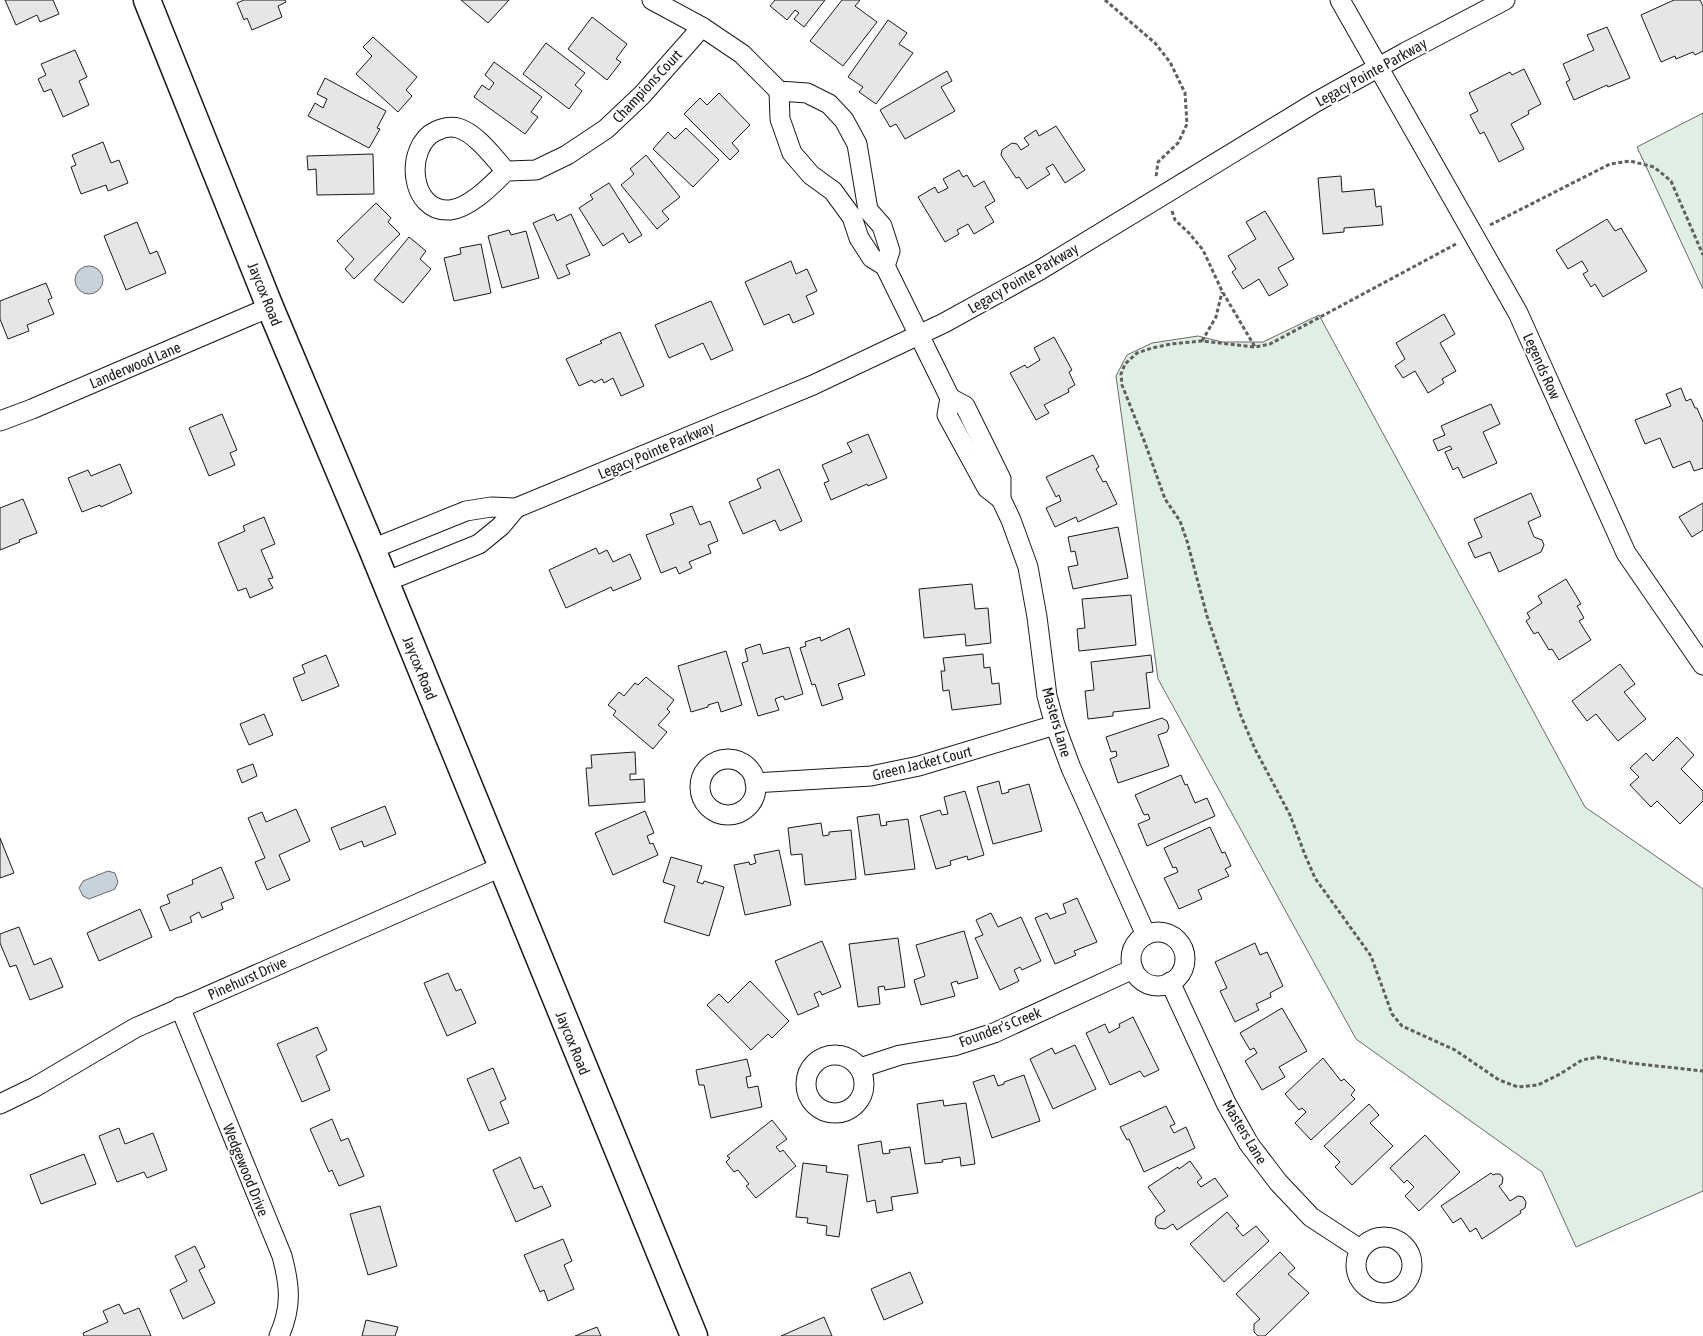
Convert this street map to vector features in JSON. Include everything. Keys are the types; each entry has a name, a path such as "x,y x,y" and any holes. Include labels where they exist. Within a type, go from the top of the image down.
{"street":[{"name":"Jaycox Road","path":"147,0 270,306 372,549 694,1336"},
{"path":"652,0 702,27 742,54 779,91 807,93 828,104 844,120 857,144 860,214 859,238 872,258 885,266 890,251 882,226 860,214 811,175 792,152 780,118 779,91"},
{"name":"Legends Row","path":"1340,0 1518,313 1626,553 1703,665"},
{"name":"Legacy Pointe Parkway","path":"372,549 466,511 491,507 516,508 813,385 919,336 1040,270 1316,102 1505,0"},
{"name":"Champions Court","path":"506,171 536,170 567,155 606,129 642,95 702,27"},
{"path":"458,127 482,145 506,171 482,194 467,204 451,210 438,208 426,200 418,188 414,174 415,160 428,135 442,128 458,127"},
{"name":"Masters Lane","path":"885,266 950,398 965,406 975,446 1001,479 1001,499 1012,520 1028,568 1037,617 1047,696 1055,725 1071,768 1146,935"},
{"name":"Landerwood Lane","path":"0,421 270,306"},
{"name":"Legacy Pointe Parkway","path":"385,582 479,544 502,526 516,508"},
{"name":"Green Jacket Court","path":"755,783 872,776 919,766 1055,725"},
{"name":"Pinehurst Drive","path":"0,1104 35,1087 135,1028 501,867"},
{"path":"1155,932 1173,936 1180,942 1184,951 1183,969 1178,977 1162,986 1145,982 1133,969 1132,953 1134,946 1146,935 1155,932"},
{"name":"Founder's Creek","path":"860,1068 900,1055 954,1046 994,1033 1133,969"},
{"name":"Masters Lane","path":"1170,982 1226,1103 1249,1144 1278,1182 1311,1217 1360,1249"},
{"name":"Wedgewood Drive","path":"180,1007 282,1256 288,1280 289,1297 285,1323 279,1336"}],"path":[{"path":"1703,255 1671,181 1654,167 1630,161 1610,164 1473,234 1270,344 1255,347 1202,341 1171,344 1137,353 1125,364 1121,374 1122,384 1165,499 1180,521 1207,616 1241,716 1255,749 1290,815 1305,856 1316,878 1371,956 1392,1014 1402,1026 1455,1050 1499,1080 1518,1087 1538,1085 1582,1060 1598,1057 1630,1063 1703,1071"},
{"path":"1202,341 1216,317 1222,291"}],"green space":[{"path":"1703,113 1703,289 1637,147"},
{"path":"1319,315 1585,807 1703,889 1703,1191 1576,1247 1542,1172 1356,1039 1158,679 1116,376 1127,355 1152,343 1198,336 1222,342 1263,342"}],"shaded area":[{"path":"89,266 99,270 103,280 99,290 89,294 79,290 75,280 79,270"},
{"path":"108,871 115,873 118,882 115,889 89,899 83,896 79,888 83,881"}],"building":[{"path":"5,0 53,0 59,14 40,22 37,15 16,25"},
{"path":"244,0 285,0 286,2 278,6 282,17 252,30 247,18 244,20 237,3"},
{"path":"461,0 509,0 488,23"},
{"path":"775,0 825,0 804,27 794,19 799,13 795,10 787,20 770,6"},
{"path":"842,0 860,0 855,6 877,22 843,66 810,41"},
{"path":"1674,0 1700,0 1703,6 1703,51 1695,55 1693,52 1676,59 1675,56 1661,62 1641,15"},
{"path":"592,17 627,44 616,59 621,62 607,80 568,49"},
{"path":"888,20 907,33 899,44 913,53 876,104 859,92 863,87 848,77"},
{"path":"1607,27 1630,78 1608,87 1607,85 1574,100 1566,82 1570,80 1563,64 1594,50 1587,35"},
{"path":"373,37 417,77 406,90 412,96 398,112 356,74 372,56 363,47"},
{"path":"546,43 585,73 575,85 582,91 569,109 523,74"},
{"path":"75,50 87,77 79,81 89,105 63,117 51,89 44,92 38,79 46,75 41,64"},
{"path":"494,62 542,97 531,112 538,117 525,134 474,97 482,85 489,90 494,83 485,75"},
{"path":"1524,69 1541,104 1528,111 1529,114 1511,124 1524,149 1499,162 1484,132 1480,134 1470,115 1478,111 1469,93 1510,72 1512,75"},
{"path":"947,71 952,81 941,87 955,111 905,139 896,124 890,127 880,110"},
{"path":"325,78 386,111 377,128 380,129 369,148 308,116 315,103 323,108 327,99 317,94"},
{"path":"719,93 750,125 732,143 739,151 730,160 684,114 700,98 707,105"},
{"path":"1056,126 1085,170 1065,183 1053,164 1046,168 1050,174 1027,189 1019,177 1016,178 1001,155 1002,150 1012,143 1017,144 1021,150 1029,145 1024,138 1036,130 1039,136"},
{"path":"686,128 719,160 693,187 653,149 668,132 675,139"},
{"path":"103,142 111,163 119,160 128,183 108,191 106,185 81,194 71,167 76,165 72,155"},
{"path":"373,154 374,194 317,195 316,169 308,170 307,156"},
{"path":"646,155 680,197 662,211 669,219 657,229 621,185 634,174 630,169"},
{"path":"959,170 963,177 967,175 974,187 984,181 995,201 985,207 994,222 974,234 968,224 957,230 959,234 945,242 918,197 935,187 938,193 948,188 943,179"},
{"path":"1341,176 1342,192 1374,189 1376,207 1381,206 1383,225 1344,228 1344,232 1323,234 1318,178"},
{"path":"609,183 642,235 629,243 623,233 603,246 579,208 593,199 590,195"},
{"path":"376,203 391,218 388,222 400,234 354,279 345,269 354,259 337,241"},
{"path":"1265,211 1294,259 1278,268 1288,285 1269,296 1259,279 1243,289 1232,272 1236,269 1228,256 1256,239 1246,222"},
{"path":"554,214 557,221 571,214 590,255 566,265 570,274 558,279 533,223"},
{"path":"1607,219 1615,231 1621,228 1647,271 1603,297 1595,284 1591,287 1583,274 1588,271 1582,261 1568,269 1556,250"},
{"path":"137,222 150,254 157,251 166,273 126,290 104,236"},
{"path":"509,230 511,235 526,231 539,278 502,288 488,236"},
{"path":"409,237 426,251 420,259 431,269 403,303 374,280"},
{"path":"481,244 491,293 454,301 444,258 461,254 460,248"},
{"path":"791,261 796,274 807,269 817,291 806,296 814,314 793,323 789,314 764,325 745,282"},
{"path":"46,283 52,298 48,300 54,314 27,325 29,331 8,339 0,319 0,301"},
{"path":"711,301 733,350 711,360 703,343 669,358 655,325"},
{"path":"1444,314 1455,334 1440,343 1456,371 1442,379 1444,383 1428,393 1415,371 1403,378 1395,366 1405,359 1396,343"},
{"path":"620,332 644,386 621,396 613,378 604,383 602,379 594,383 592,380 579,386 566,359 602,343 600,341"},
{"path":"1054,337 1072,370 1069,372 1075,385 1068,389 1069,392 1044,405 1049,413 1036,420 1010,373 1025,365 1027,368 1040,360 1034,348"},
{"path":"1681,388 1686,401 1691,399 1703,422 1703,468 1694,471 1690,461 1673,468 1660,438 1645,444 1635,420 1671,406 1666,394"},
{"path":"1491,404 1500,424 1483,432 1497,463 1463,478 1458,467 1453,470 1445,452 1452,449 1450,446 1438,451 1433,440 1445,435 1441,426"},
{"path":"222,414 237,450 230,453 235,465 209,476 189,428"},
{"path":"868,434 887,478 868,486 867,484 831,500 824,483 829,481 822,465 852,452 847,443"},
{"path":"1093,455 1099,467 1096,469 1103,482 1106,481 1117,504 1078,522 1076,517 1055,527 1046,508 1061,501 1059,495 1056,497 1046,477"},
{"path":"120,464 132,493 101,507 100,505 82,512 68,478 88,470 91,476"},
{"path":"779,469 802,521 780,531 775,520 743,534 729,502 761,488 757,479"},
{"path":"1531,493 1541,516 1528,522 1534,537 1542,540 1544,545 1541,552 1499,572 1490,552 1475,558 1468,543 1482,537 1474,519"},
{"path":"23,499 37,533 0,550 0,508"},
{"path":"1703,503 1703,530 1692,537 1679,517"},
{"path":"692,506 700,525 710,521 718,541 708,545 711,553 689,562 692,568 679,574 676,567 661,573 646,535 674,524 670,514"},
{"path":"264,517 275,544 261,550 273,578 268,579 273,588 250,598 246,588 238,591 218,543 245,531 243,526"},
{"path":"1118,527 1128,578 1073,589 1068,567 1078,565 1075,551 1071,552 1068,537"},
{"path":"596,548 599,554 607,550 613,562 630,554 641,579 613,591 611,587 566,608 549,570"},
{"path":"1566,579 1581,604 1577,606 1584,618 1579,621 1591,640 1559,660 1552,649 1549,650 1538,632 1534,634 1526,621 1530,618 1527,613 1542,603 1538,596"},
{"path":"972,584 975,609 988,608 991,643 966,646 965,634 924,638 919,589"},
{"path":"1131,595 1136,645 1079,651 1077,629 1085,628 1082,599"},
{"path":"849,628 865,675 838,684 843,699 822,706 815,684 812,685 800,648 806,646 805,642 820,637 821,641"},
{"path":"760,644 763,654 789,647 803,694 785,700 783,696 775,699 779,710 758,716 742,663 748,661 745,649"},
{"path":"726,651 742,705 721,712 718,702 691,712 678,666"},
{"path":"983,654 984,668 990,667 992,684 999,683 1001,704 952,710 949,690 943,691 941,671 945,671 943,658"},
{"path":"326,655 339,686 302,701 293,678 305,673 302,665"},
{"path":"1151,655 1153,672 1146,673 1150,708 1113,712 1113,716 1088,719 1085,691 1094,690 1091,662"},
{"path":"1620,664 1635,684 1624,692 1646,719 1618,741 1596,714 1587,721 1572,701"},
{"path":"646,677 674,700 667,709 670,712 658,725 667,732 653,749 613,715 616,711 608,705 619,692 624,696 635,683 638,685"},
{"path":"264,714 273,735 249,745 240,724"},
{"path":"1162,718 1167,721 1169,727 1167,732 1158,735 1169,766 1118,783 1110,759 1117,756 1116,751 1111,752 1106,737"},
{"path":"1677,737 1694,755 1681,769 1703,791 1703,801 1680,824 1657,801 1651,807 1630,785 1639,777 1630,768 1646,753 1653,761"},
{"path":"635,752 636,774 630,774 630,780 644,779 645,802 589,806 586,768 592,768 591,755"},
{"path":"253,764 257,776 242,783 237,770"},
{"path":"1181,775 1195,803 1207,798 1215,816 1147,846 1138,824 1150,819 1148,814 1144,815 1135,795"},
{"path":"999,781 1002,794 1009,792 1008,790 1029,784 1042,831 993,844 977,787"},
{"path":"965,791 984,855 968,860 967,856 950,861 951,865 936,869 920,816 940,810 942,815 948,814 944,797"},
{"path":"385,806 396,834 364,847 362,841 340,850 331,828"},
{"path":"296,809 310,841 279,855 290,880 267,890 255,862 265,858 248,818 262,812 266,822"},
{"path":"645,811 654,833 647,836 650,844 653,843 658,855 613,875 595,833"},
{"path":"879,814 881,826 887,825 886,822 908,819 915,869 865,875 857,817"},
{"path":"821,823 823,836 829,835 829,832 851,830 856,879 805,885 802,854 791,855 788,828"},
{"path":"1210,827 1222,853 1225,852 1231,866 1225,869 1229,876 1198,890 1202,899 1179,909 1164,878 1178,872 1176,867 1173,868 1164,848"},
{"path":"0,838 14,873 0,878"},
{"path":"779,850 791,905 745,915 734,865 749,862 750,865 756,863 754,855"},
{"path":"671,857 702,866 697,882 703,884 704,881 724,887 709,936 664,922 675,886 663,882"},
{"path":"221,867 234,898 221,903 223,909 202,918 199,912 190,917 192,922 170,931 160,907 170,903 167,895 193,884 192,880"},
{"path":"1077,898 1097,942 1074,951 1076,955 1055,964 1035,918 1047,913 1050,919 1066,913 1063,904"},
{"path":"140,909 152,937 99,961 87,933"},
{"path":"991,913 998,927 1021,917 1041,961 1022,970 1020,967 1014,970 1019,981 1000,990 975,938 983,935 976,920"},
{"path":"19,927 34,965 51,958 63,987 30,1000 16,965 10,967 0,943 0,934"},
{"path":"964,931 978,978 958,984 957,981 951,983 955,996 921,1005 914,980 925,976 916,945"},
{"path":"898,938 905,987 885,990 884,986 878,987 880,1004 858,1007 849,944"},
{"path":"822,941 841,987 822,995 820,991 814,994 819,1006 798,1015 775,961"},
{"path":"1255,943 1260,955 1267,952 1283,986 1270,993 1271,997 1256,1004 1259,1010 1235,1022 1220,991 1227,988 1215,962"},
{"path":"448,973 456,991 461,989 476,1023 447,1036 424,983"},
{"path":"750,981 789,1021 772,1038 768,1034 751,1050 707,1005 719,994 728,1003"},
{"path":"1282,1008 1307,1051 1279,1067 1285,1077 1262,1090 1245,1061 1257,1053 1254,1048 1250,1050 1240,1033"},
{"path":"1133,1017 1159,1070 1144,1077 1140,1071 1110,1085 1086,1033 1105,1024 1109,1033 1120,1027 1119,1024"},
{"path":"317,1027 327,1050 316,1056 330,1090 302,1102 277,1044"},
{"path":"1075,1045 1096,1089 1053,1109 1030,1059 1052,1048 1055,1054"},
{"path":"1323,1058 1341,1081 1344,1079 1355,1090 1351,1095 1355,1099 1311,1140 1295,1123 1306,1112 1302,1108 1299,1110 1285,1094"},
{"path":"747,1059 751,1076 746,1077 748,1088 758,1086 762,1107 711,1118 704,1085 699,1085 696,1070"},
{"path":"493,1068 506,1099 500,1102 509,1123 489,1131 467,1079"},
{"path":"994,1075 998,1086 1024,1075 1040,1121 992,1138 973,1082"},
{"path":"943,1100 944,1106 966,1103 975,1164 961,1166 960,1157 942,1160 943,1162 925,1164 917,1104"},
{"path":"1369,1104 1379,1115 1370,1123 1393,1146 1352,1185 1335,1167 1340,1162 1324,1146"},
{"path":"1166,1106 1175,1124 1170,1126 1174,1133 1186,1127 1195,1148 1144,1172 1129,1139 1127,1140 1120,1127"},
{"path":"332,1119 341,1141 348,1138 364,1176 339,1186 332,1170 329,1172 310,1129"},
{"path":"772,1120 787,1139 776,1147 780,1152 783,1150 796,1166 756,1198 746,1186 749,1184 738,1170 734,1172 726,1162 730,1158 727,1156"},
{"path":"119,1128 125,1144 153,1133 167,1170 147,1178 144,1172 117,1182 99,1136"},
{"path":"1425,1135 1460,1172 1419,1211 1405,1196 1414,1187 1407,1180 1404,1183 1390,1168"},
{"path":"881,1141 883,1154 890,1153 889,1150 910,1147 918,1193 891,1197 893,1210 877,1213 875,1200 867,1202 858,1145"},
{"path":"84,1154 96,1184 41,1204 30,1175"},
{"path":"520,1157 534,1189 542,1186 551,1206 516,1222 493,1170"},
{"path":"1190,1161 1202,1178 1197,1182 1201,1187 1215,1178 1228,1196 1177,1230 1173,1224 1165,1229 1158,1228 1155,1224 1156,1217 1165,1211 1148,1187"},
{"path":"803,1163 827,1166 826,1172 848,1175 839,1237 826,1235 827,1226 807,1223 808,1218 796,1217"},
{"path":"1491,1173 1493,1175 1500,1174 1503,1178 1502,1184 1499,1186 1510,1201 1518,1196 1523,1197 1526,1202 1525,1208 1520,1211 1521,1213 1482,1239 1476,1228 1470,1232 1461,1218 1453,1223 1441,1206"},
{"path":"380,1206 397,1266 368,1275 350,1214"},
{"path":"1227,1212 1239,1226 1236,1228 1243,1236 1256,1226 1269,1241 1224,1282 1190,1244"},
{"path":"563,1239 572,1261 564,1265 574,1289 548,1301 544,1290 540,1292 524,1255"},
{"path":"195,1246 205,1267 199,1270 215,1303 183,1319 170,1290 187,1281 175,1256"},
{"path":"1280,1252 1295,1268 1288,1274 1309,1293 1265,1336 1258,1336 1254,1332 1254,1324 1260,1319 1236,1294"},
{"path":"910,1272 923,1303 884,1320 871,1289"},
{"path":"119,1304 124,1314 139,1308 151,1336 84,1336 83,1333 108,1322 103,1311"},
{"path":"824,1317 832,1336 781,1336"},
{"path":"366,1320 398,1327 395,1336 362,1336"},
{"path":"597,1327 601,1336 575,1336"}]}
